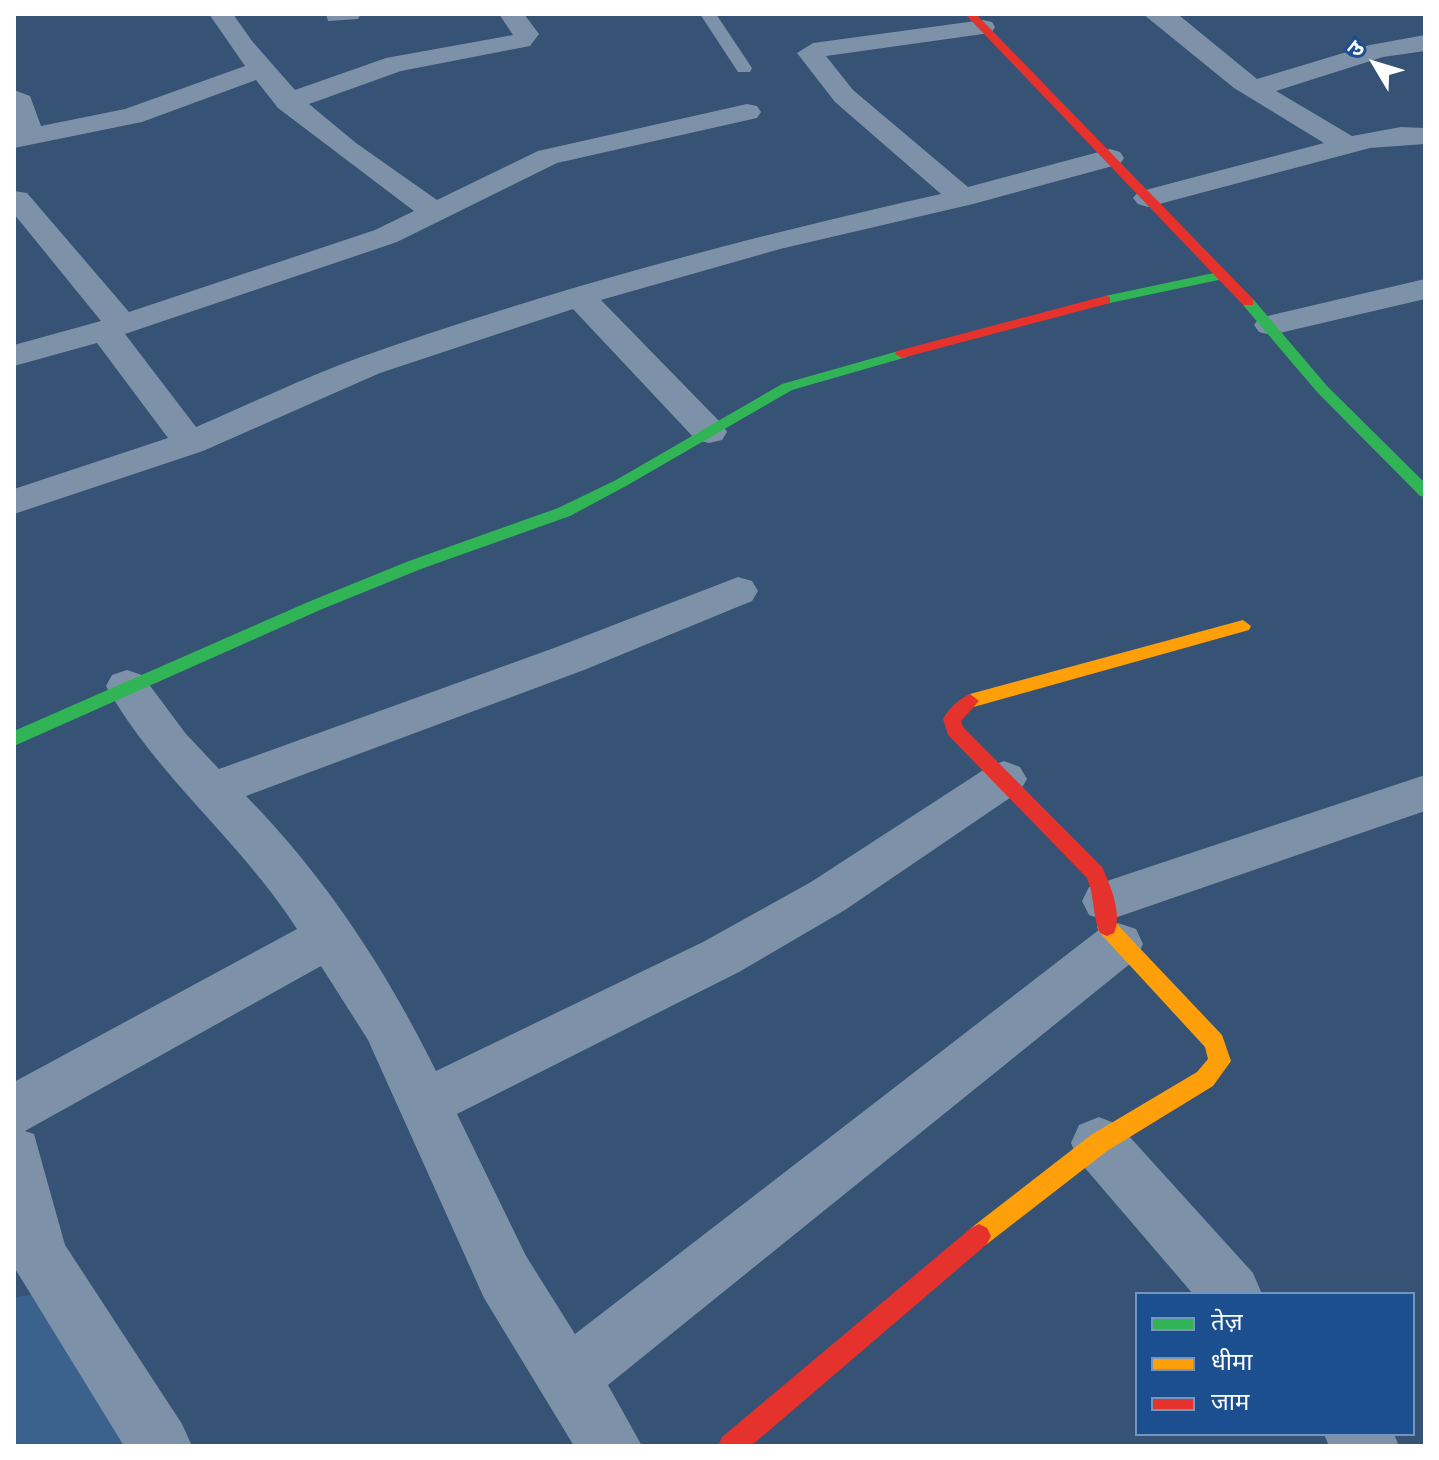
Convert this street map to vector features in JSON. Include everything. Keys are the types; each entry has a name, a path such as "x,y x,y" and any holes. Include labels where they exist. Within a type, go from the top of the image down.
{"street":[{"path":"221,14 288,102 325,135 437,213"},
{"path":"288,102 404,62 521,41 526,34 511,14"},
{"path":"1155,14 1171,21 1254,89 1347,145"},
{"path":"963,198 844,96 810,53 822,48 982,18 1110,158 1271,325 1322,389 1425,492"},
{"path":"1254,89 1379,50 1425,43"},
{"path":"14,98 20,102 23,138 144,112 261,69"},
{"path":"14,356 114,327 386,236 548,157 747,112"},
{"path":"1148,198 1347,145 1401,135 1425,136"},
{"path":"14,502 190,443 368,366 579,296 773,241 963,198 1110,158"},
{"path":"17,199 26,228 114,327 190,443"},
{"path":"14,739 127,686 417,564 562,513 638,476 754,403 811,379 1055,311 1223,275"},
{"path":"1271,325 1422,291"},
{"path":"579,296 709,432"},
{"path":"211,790 569,659 738,591"},
{"path":"731,1446 939,1269 1099,1143 1205,1079 1220,1061 1214,1042 1112,923 1105,891 1095,873 954,730 952,719 962,706 1243,626"},
{"path":"127,686 170,746 296,886 387,1025 505,1277 610,1446"},
{"path":"425,1103 721,957 828,896 1004,779"},
{"path":"568,1378 1112,923 1425,793"},
{"path":"14,1110 329,936"},
{"path":"1099,1143 1230,1292"},
{"path":"14,1153 26,1262 160,1446"}],"lane":[{"path":"708,14 744,68"}],"water":[{"path":"69,1290 160,1446 14,1446 14,1297"}],"traffic: fast":[{"path":"1105,300 1223,275"},
{"path":"1248,302 1322,389 1425,492"},
{"path":"14,739 314,606 415,565 564,512 621,483 787,387 902,354"}],"traffic: slow":[{"path":"970,701 1243,626"},
{"path":"979,1236 1099,1143 1205,1079 1220,1061 1214,1042 1107,927"}],"traffic: jam":[{"path":"970,14 1248,302"},
{"path":"902,354 1105,300"},
{"path":"970,701 952,719 954,730 1095,873 1102,889 1107,927"},
{"path":"731,1446 979,1236"}]}
